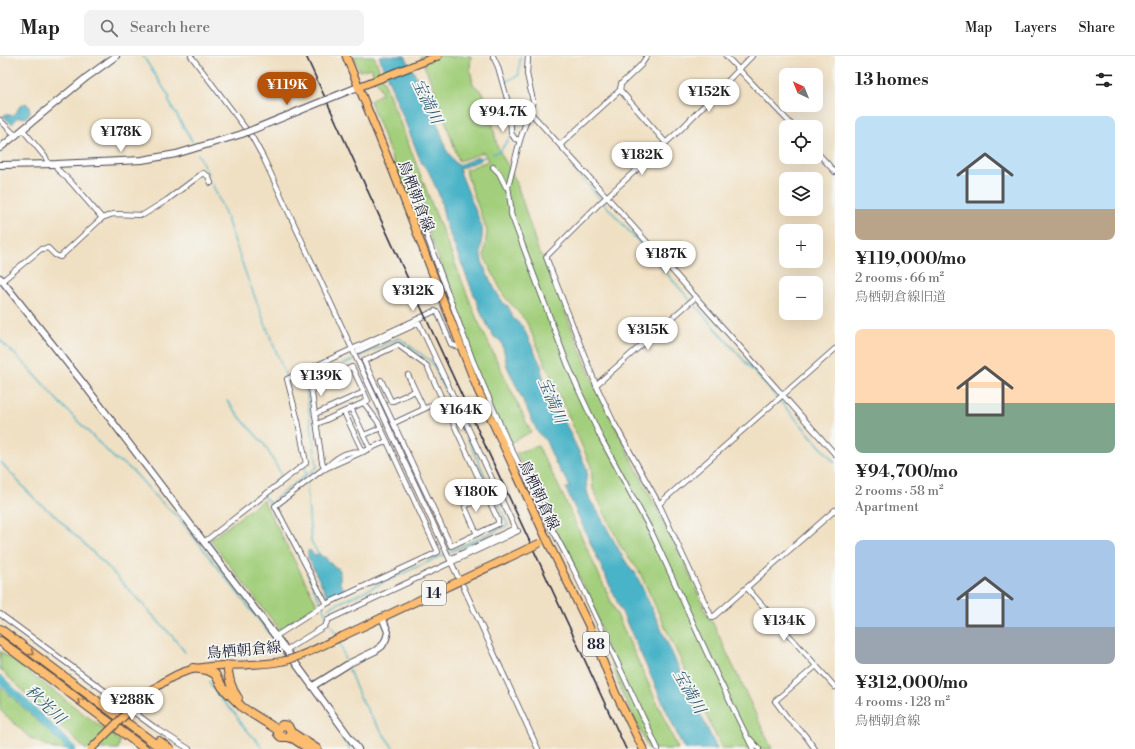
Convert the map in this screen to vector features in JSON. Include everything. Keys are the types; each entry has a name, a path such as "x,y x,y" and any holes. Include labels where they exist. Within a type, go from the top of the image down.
{"highway":[{"path":"0,629 162,749"},
{"path":"0,641 138,746 145,749"},
{"path":"227,665 225,678 226,688 229,695"},
{"path":"227,665 233,692 246,704 279,728"},
{"path":"193,668 207,670 215,674 223,688 243,708 279,728"},
{"path":"89,696 170,749"},
{"path":"279,728 278,734 281,737 289,734 317,749"},
{"path":"289,734 309,749"}],"main road":[{"name":"鳥栖朝倉線","path":"92,749 149,691 163,681 177,674 193,668 215,665 265,664 284,661 343,636 543,542 460,347 346,56"},
{"path":"358,87 438,56"},
{"name":"88","path":"543,542 589,626 615,692 642,749"}],"street":[{"path":"0,148 87,77 116,56"},
{"path":"190,56 252,137 263,157 458,577"},
{"path":"493,56 498,67 510,109 511,133 514,139 520,140"},
{"path":"528,56 527,74 533,101 520,140 508,187 511,214 567,364 593,422 651,531 716,673 753,749"},
{"path":"560,145 620,90 621,84 641,65 648,56"},
{"path":"726,56 787,120"},
{"path":"752,56 682,128 605,198 546,257 596,386 613,421 658,504 712,618 835,510"},
{"path":"0,164 56,164 142,160 176,154 242,134 358,87"},
{"path":"620,90 666,143"},
{"path":"510,109 525,113 529,111"},
{"path":"529,111 695,298 780,398 835,454"},
{"path":"0,120 16,136"},
{"path":"23,130 46,158 48,163"},
{"path":"823,159 835,172"},
{"path":"56,164 57,169 70,181 102,218"},
{"path":"493,167 500,173 506,187 508,187"},
{"path":"211,183 208,176 203,173 167,200 143,215 113,214 102,218 60,257 55,255 48,248 41,249 1,280 276,636 358,749"},
{"path":"404,201 415,204 473,361 506,438 572,566 658,749"},
{"path":"596,386 695,298"},
{"path":"358,351 435,311 438,313 452,344 460,347"},
{"path":"204,542 306,464 298,421 287,379 396,331 419,323 515,528 328,620 325,626 286,650"},
{"path":"398,345 427,366 443,400 499,523 451,546 364,360 398,345"},
{"path":"658,504 835,349"},
{"path":"276,636 326,604 438,552 381,428 366,402 364,392 354,369 350,367 314,384 311,387 322,462 325,469"},
{"path":"408,375 424,409"},
{"path":"381,380 391,401 415,391"},
{"path":"315,414 364,392"},
{"path":"317,424 381,395"},
{"path":"394,423 443,400"},
{"path":"351,408 370,448"},
{"path":"344,412 363,452"},
{"path":"364,435 381,428"},
{"path":"326,604 275,506 325,469 387,441"},
{"path":"477,534 465,508 467,505 487,496"},
{"path":"451,560 518,532"},
{"path":"462,586 538,749"},
{"path":"747,588 834,685"},
{"path":"0,614 154,727 189,749"},
{"path":"313,686 350,663 382,646 388,632 382,617"},
{"path":"815,749 775,701 816,666"},
{"path":"747,735 759,749"}],"green space":[{"path":"354,56 374,56 476,317 531,432 510,443 484,396 439,284 447,280 417,203 408,200 370,101 382,93 371,68 360,71"},
{"path":"420,56 451,56 452,58 455,56 471,56 470,68 473,84 483,93 490,111 497,146 516,181 539,253 543,257 596,389 685,564 709,619 712,621 772,749 722,749 639,571 621,547 593,489 591,466 526,321 504,296 484,256 487,231 465,170 488,161 484,152 459,161 434,88"},
{"path":"538,446 559,487 678,749 649,749 622,693 591,600 516,453"},
{"path":"263,500 318,606 280,630 210,540"},
{"path":"0,651 120,741 118,749 85,749 0,669"},
{"path":"0,686 66,749 54,749 30,738 0,710"}],"water":[{"name":"宝満川","path":"379,56 405,56 425,92 445,144 445,148 456,164 459,165 478,157 481,158 481,160 459,169 482,227 481,256 484,267 494,288 505,305 508,306 513,318 523,327 542,368 541,370 545,384 551,389 587,469 587,491 590,500 621,554 632,571 635,572 717,749 684,749 566,489 570,488 567,480 556,464 545,439 538,433 507,366 502,343 494,337 483,317 446,225 440,197 428,170 422,164"},
{"path":"26,103 29,106 30,112 26,118 19,117 12,124 3,116 6,114 14,115 20,106"},
{"path":"310,550 313,554 316,555 319,553 322,557 325,557 334,567 340,570 340,584 347,591 331,598 328,597 308,558 308,551"}],"waterway":[{"path":"143,56 170,98 168,100 192,141"},
{"path":"512,108 505,82 519,75 520,56"},
{"path":"493,154 500,151 516,129 517,124 513,112"},
{"path":"198,154 208,174"},
{"path":"480,158 485,157"},
{"path":"571,166 835,463"},
{"path":"212,183 226,216 247,277 286,377"},
{"path":"328,608 508,525 432,362 399,338 358,357"},
{"path":"0,340 29,368 59,402 116,460 127,466 155,496 179,518 277,643"},
{"path":"274,499 317,467 305,381 355,359"},
{"path":"227,401 264,444 281,474 281,476 261,494 272,505 283,527"},
{"path":"0,461 39,503 52,513 105,564 185,652"},
{"path":"305,465 311,541 319,555"},
{"path":"308,575 328,619"},
{"path":"329,622 337,636"},
{"path":"339,640 345,660"},
{"path":"349,670 359,695 372,718 394,749"},
{"name":"秋光川","path":"0,679 72,749"},
{"path":"209,682 220,698 236,715 241,724 263,749"},
{"path":"330,715 343,734 343,739 350,749"}],"railway":[{"path":"306,56 626,749"}]}
